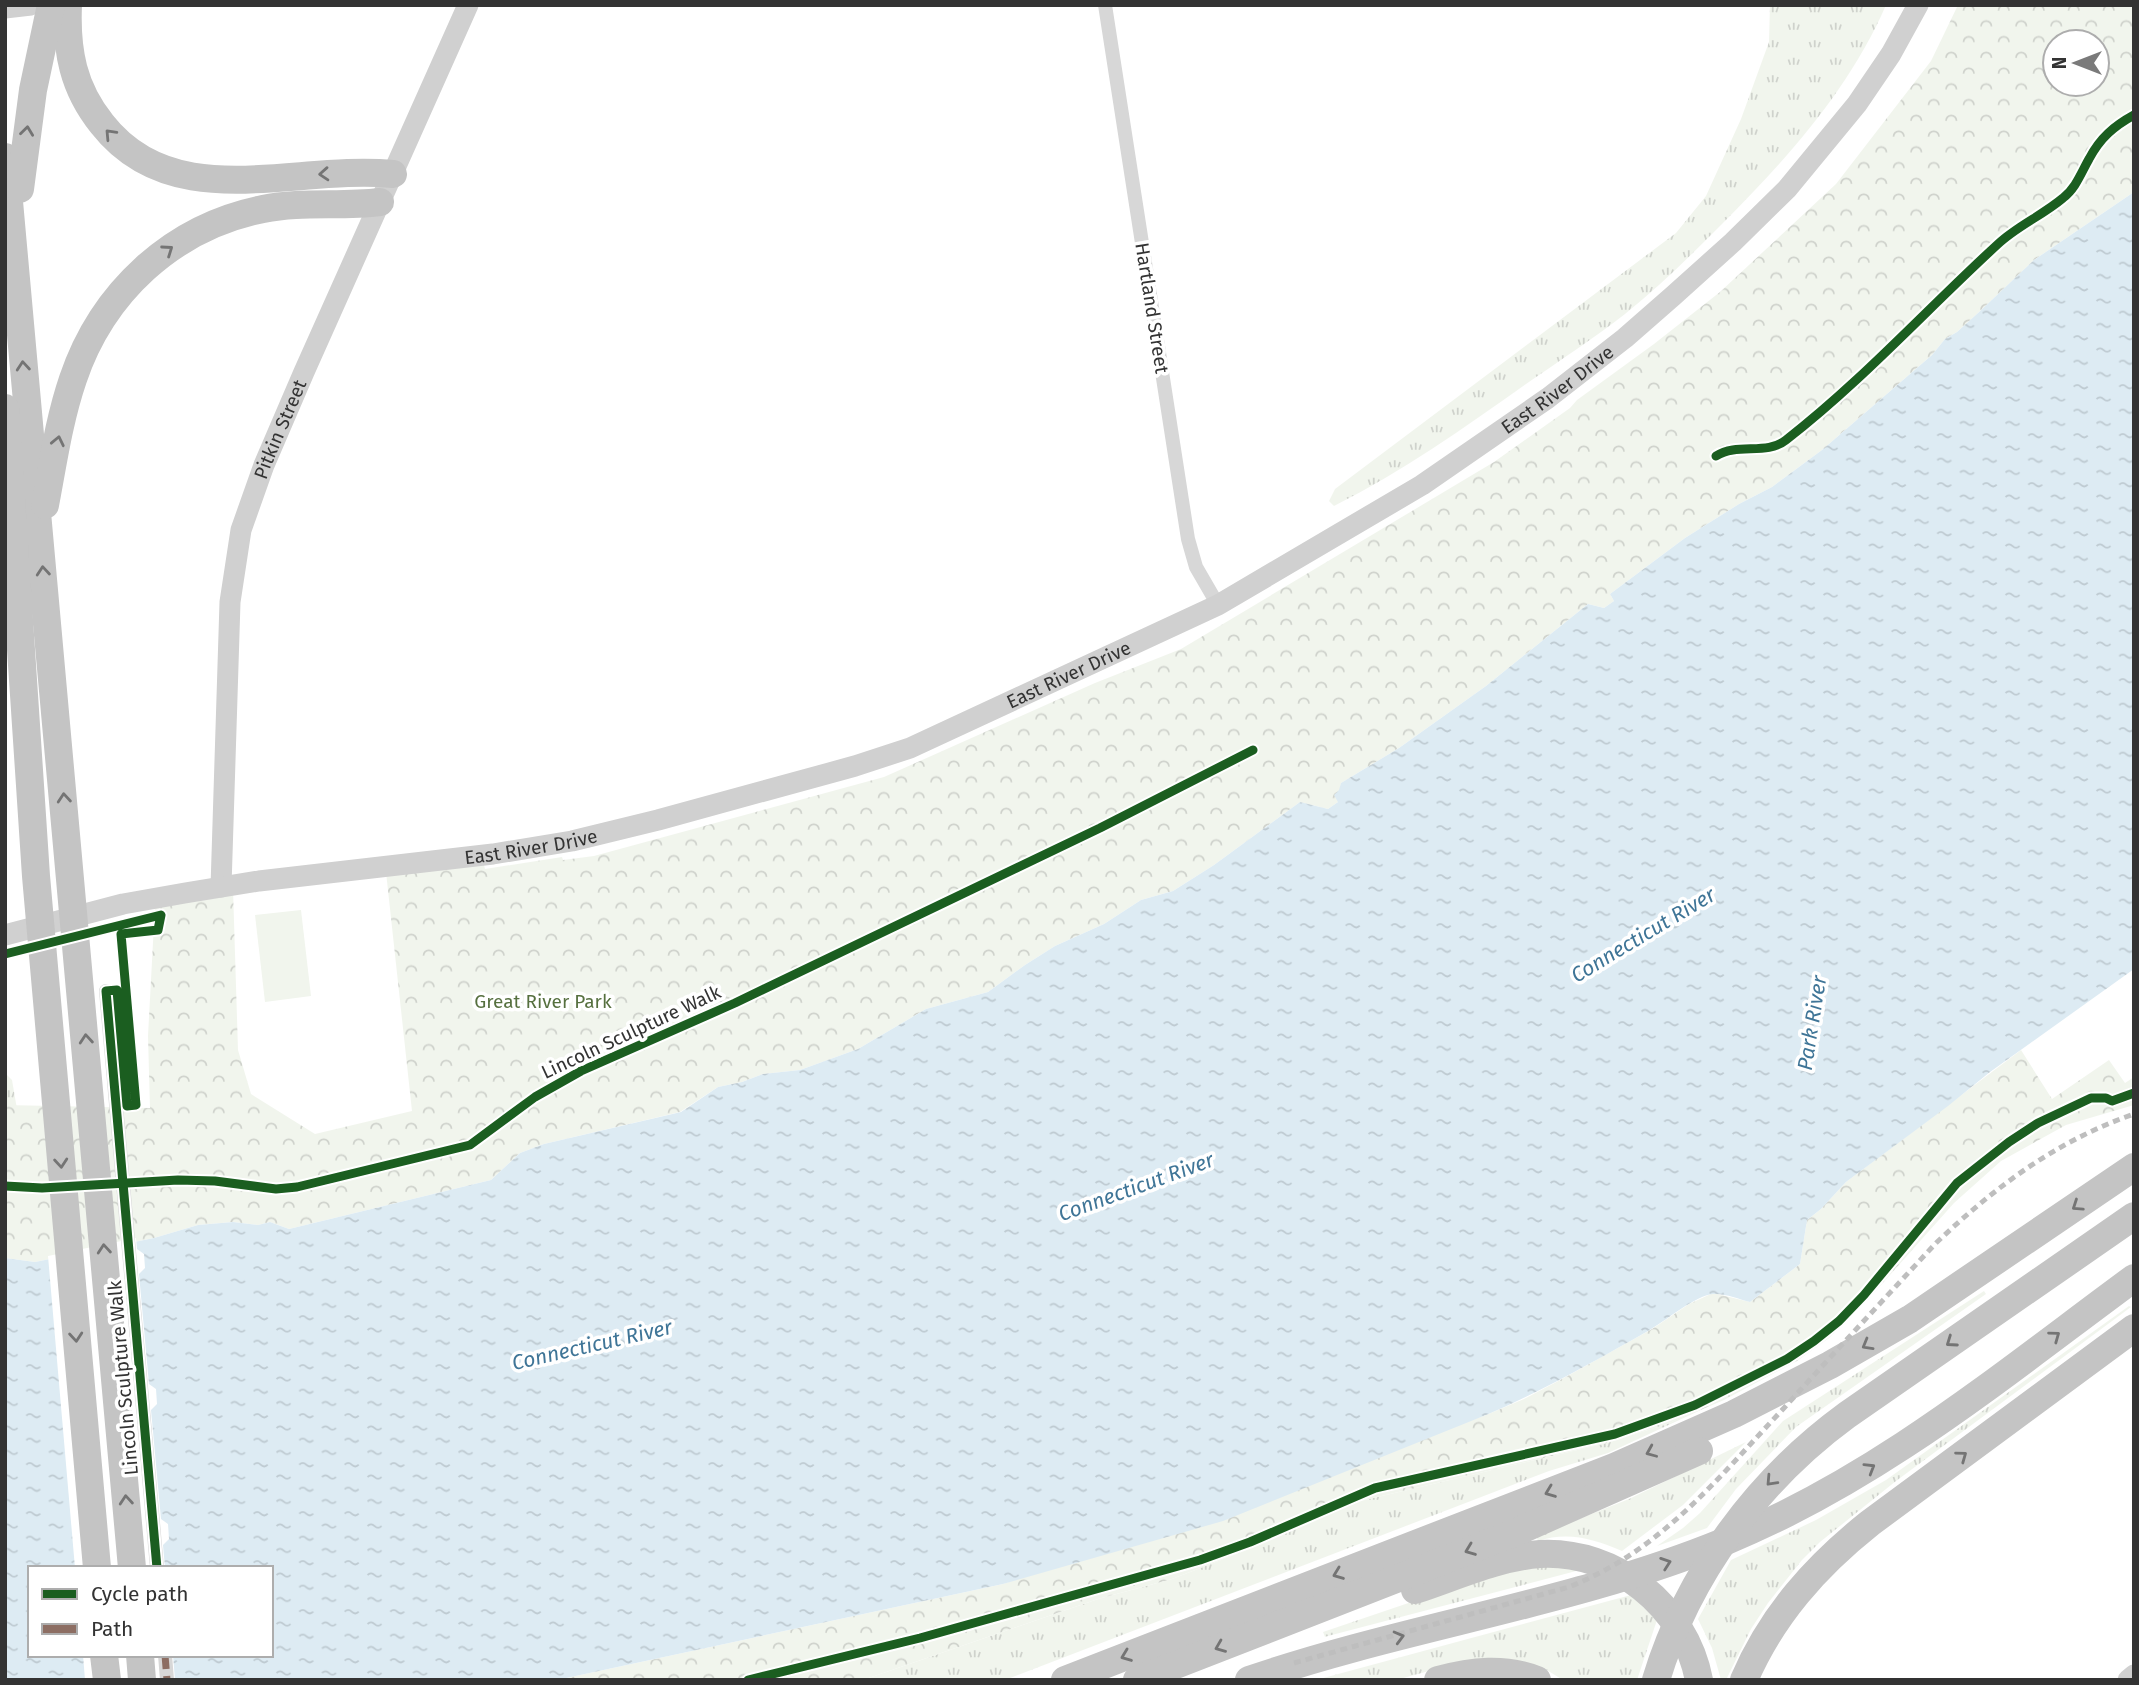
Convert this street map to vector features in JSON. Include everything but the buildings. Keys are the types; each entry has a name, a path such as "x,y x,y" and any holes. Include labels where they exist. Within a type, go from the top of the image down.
{"highway":[{"path":"53,14 72,69 90,108 117,141 156,167 177,174 211,179 351,173 393,174"},
{"path":"12,247 30,111 53,14"},
{"path":"5,157 71,866 132,1566"},
{"path":"39,532 75,372 105,313 138,274 186,238 237,215 287,206 380,202"},
{"path":"5,408 36,876 97,1566"},
{"path":"5,622 17,743 36,876"},
{"path":"1065,1680 1734,1432 1753,1417 1766,1399 1830,1366 1910,1319 2134,1167"},
{"path":"1656,1680 1679,1619 1706,1569 1740,1518 1780,1472 1837,1422 2134,1216"},
{"path":"1249,1680 1333,1654 1619,1578 1679,1559 1764,1524 1896,1452 2134,1278"},
{"path":"1744,1680 1762,1643 1782,1612 1807,1580 1834,1553 2134,1328"},
{"path":"1138,1680 1283,1621 1514,1533 1619,1476"},
{"path":"1762,1680 1784,1631 1827,1573 1834,1553"},
{"path":"1283,1621 1302,1627 1321,1623 1470,1572 1526,1556 1562,1555 1595,1562 1628,1577 1655,1599 1682,1634 1697,1672"},
{"path":"104,1657 107,1680"},
{"path":"140,1657 142,1680"},
{"path":"1438,1680 1489,1671 1520,1674 1537,1680"}],"street":[{"name":"Pitkin Street","path":"221,887 230,602 241,530 264,465 468,5"},
{"name":"Hartland Street","path":"1105,5 1188,539 1196,567 1218,605"},
{"name":"East River Drive","path":"5,934 123,904 221,887 493,854 572,841 658,820 855,766 933,738 1218,605 1447,469 1548,398 1640,326 1733,242 1807,167 1871,84 1897,45 1918,5"},
{"path":"5,8 53,14"},
{"name":"Lincoln Sculpture Walk","path":"106,991 157,1566"},
{"path":"165,1657 167,1680"},
{"path":"2128,1680 2134,1675"}],"green space":[{"path":"1770,5 1886,5 1854,66 1815,122 1746,199 1662,282 1601,332 1456,433 1384,479 1334,506 1329,501 1335,489 1676,233 1706,196 1741,119 1769,42"},
{"name":"Great River Park","path":"1958,5 2134,5 2134,192 2034,260 1957,332 1945,339 1932,355 1822,450 1772,487 1685,538 1610,594 1614,601 1604,608 1588,604 1486,686 1399,748 1341,783 1338,802 1328,809 1300,802 1214,865 1173,891 1141,900 1104,924 1055,946 988,992 926,1009 858,1049 800,1070 763,1074 718,1087 680,1112 544,1144 520,1153 491,1180 289,1229 270,1222 258,1225 233,1222 198,1225 154,1238 35,1262 5,1258 5,1105 150,1108 148,1036 155,905 233,889 238,1050 251,1094 315,1134 412,1111 386,872 483,861 485,869 562,857 563,860 594,856 884,777 1095,683 1181,649 1494,462 1570,408 1720,292 1836,184 1931,61"},
{"path":"301,910 311,996 265,1002 255,915"},
{"path":"2021,1050 2052,1099 2109,1060 2125,1083 2134,1077 2134,1105 2066,1125 2001,1161 1954,1203 1865,1303 1829,1338 1797,1361 1724,1400 1667,1424 1607,1443 1352,1503 1262,1544 1172,1579 1098,1599 863,1680 557,1680 1003,1584 1486,1415 1562,1379 1652,1329 1689,1304 1713,1293 1750,1302 1800,1264 1807,1220 1846,1182"},
{"path":"5,1073 12,1080 18,1115 5,1114"},
{"path":"1984,1291 1986,1294 1796,1427 1736,1489 1707,1528 1657,1546 1700,1513 1783,1421"},
{"path":"2131,1307 1896,1481 1820,1542 1768,1603 1751,1629 1726,1680 1721,1680 1712,1648 1698,1619 1731,1560 1816,1520 1886,1480"},
{"path":"1729,1397 1608,1453 1549,1471 1005,1680 863,1680 1098,1599 1172,1579 1262,1544 1352,1503 1607,1443 1667,1424"},
{"path":"1746,1442 1683,1505 1622,1551 1581,1538 1560,1537 1538,1541 1536,1536 1629,1499"},
{"path":"1549,1565 1580,1570 1325,1637 1323,1632 1488,1576"},
{"path":"1631,1595 1657,1620 1637,1680 1563,1680 1545,1669 1451,1665 1396,1680 1316,1680"}],"water":[{"path":"2134,192 2134,969 1990,1072 1846,1182 1807,1220 1800,1264 1750,1302 1722,1294 1706,1296 1588,1364 1486,1415 1223,1521 1003,1584 557,1680 5,1680 5,1258 35,1262 154,1238 198,1225 233,1222 258,1225 270,1222 289,1229 491,1180 520,1153 544,1144 681,1112 718,1087 763,1074 800,1070 858,1049 926,1009 988,992 1055,946 1104,924 1141,900 1173,891 1214,865 1300,802 1328,809 1338,802 1334,795 1341,783 1399,748 1486,686 1588,604 1604,608 1614,601 1610,594 1685,538 1772,487 1822,450 1932,355 1945,339 1957,332 2034,260"}],"pier":[{"path":"136,1238 137,1249 144,1254 145,1268 139,1274 149,1384 156,1389 157,1404 151,1410 161,1519 168,1524 169,1539 163,1545 165,1566 75,1566 48,1256"},
{"path":"83,1657 173,1657 175,1680 85,1680"}],"railway":[{"path":"1294,1663 1569,1587 1602,1572 1632,1553 1660,1533 1711,1486 1958,1222 2004,1185 2053,1152 2134,1114"}],"marked path":[{"path":"165,1657 167,1680"}],"cycle path":[{"path":"1716,456 1733,450 1770,447 1786,440 1868,369 1998,244 2068,194 2103,139 2134,115"},
{"path":"5,1186 42,1188 178,1180 215,1181 276,1189 297,1187 470,1145 535,1097 581,1071 735,1003 1100,828 1253,750"},
{"path":"5,954 161,915 158,930 121,934 136,1105 127,1106 117,990 106,991 157,1566"},
{"path":"748,1680 920,1638 1200,1560 1250,1542 1375,1488 1615,1434 1695,1405 1787,1359 1839,1321 1864,1295 1957,1183 2009,1142 2038,1123 2091,1098 2106,1098 2112,1101 2134,1093"}],"water label":[{"name":"Connecticut River","path":"1643,935"},
{"name":"Park River","path":"1812,1023"},
{"name":"Connecticut River","path":"1136,1187"},
{"name":"Connecticut River","path":"592,1345"}]}
